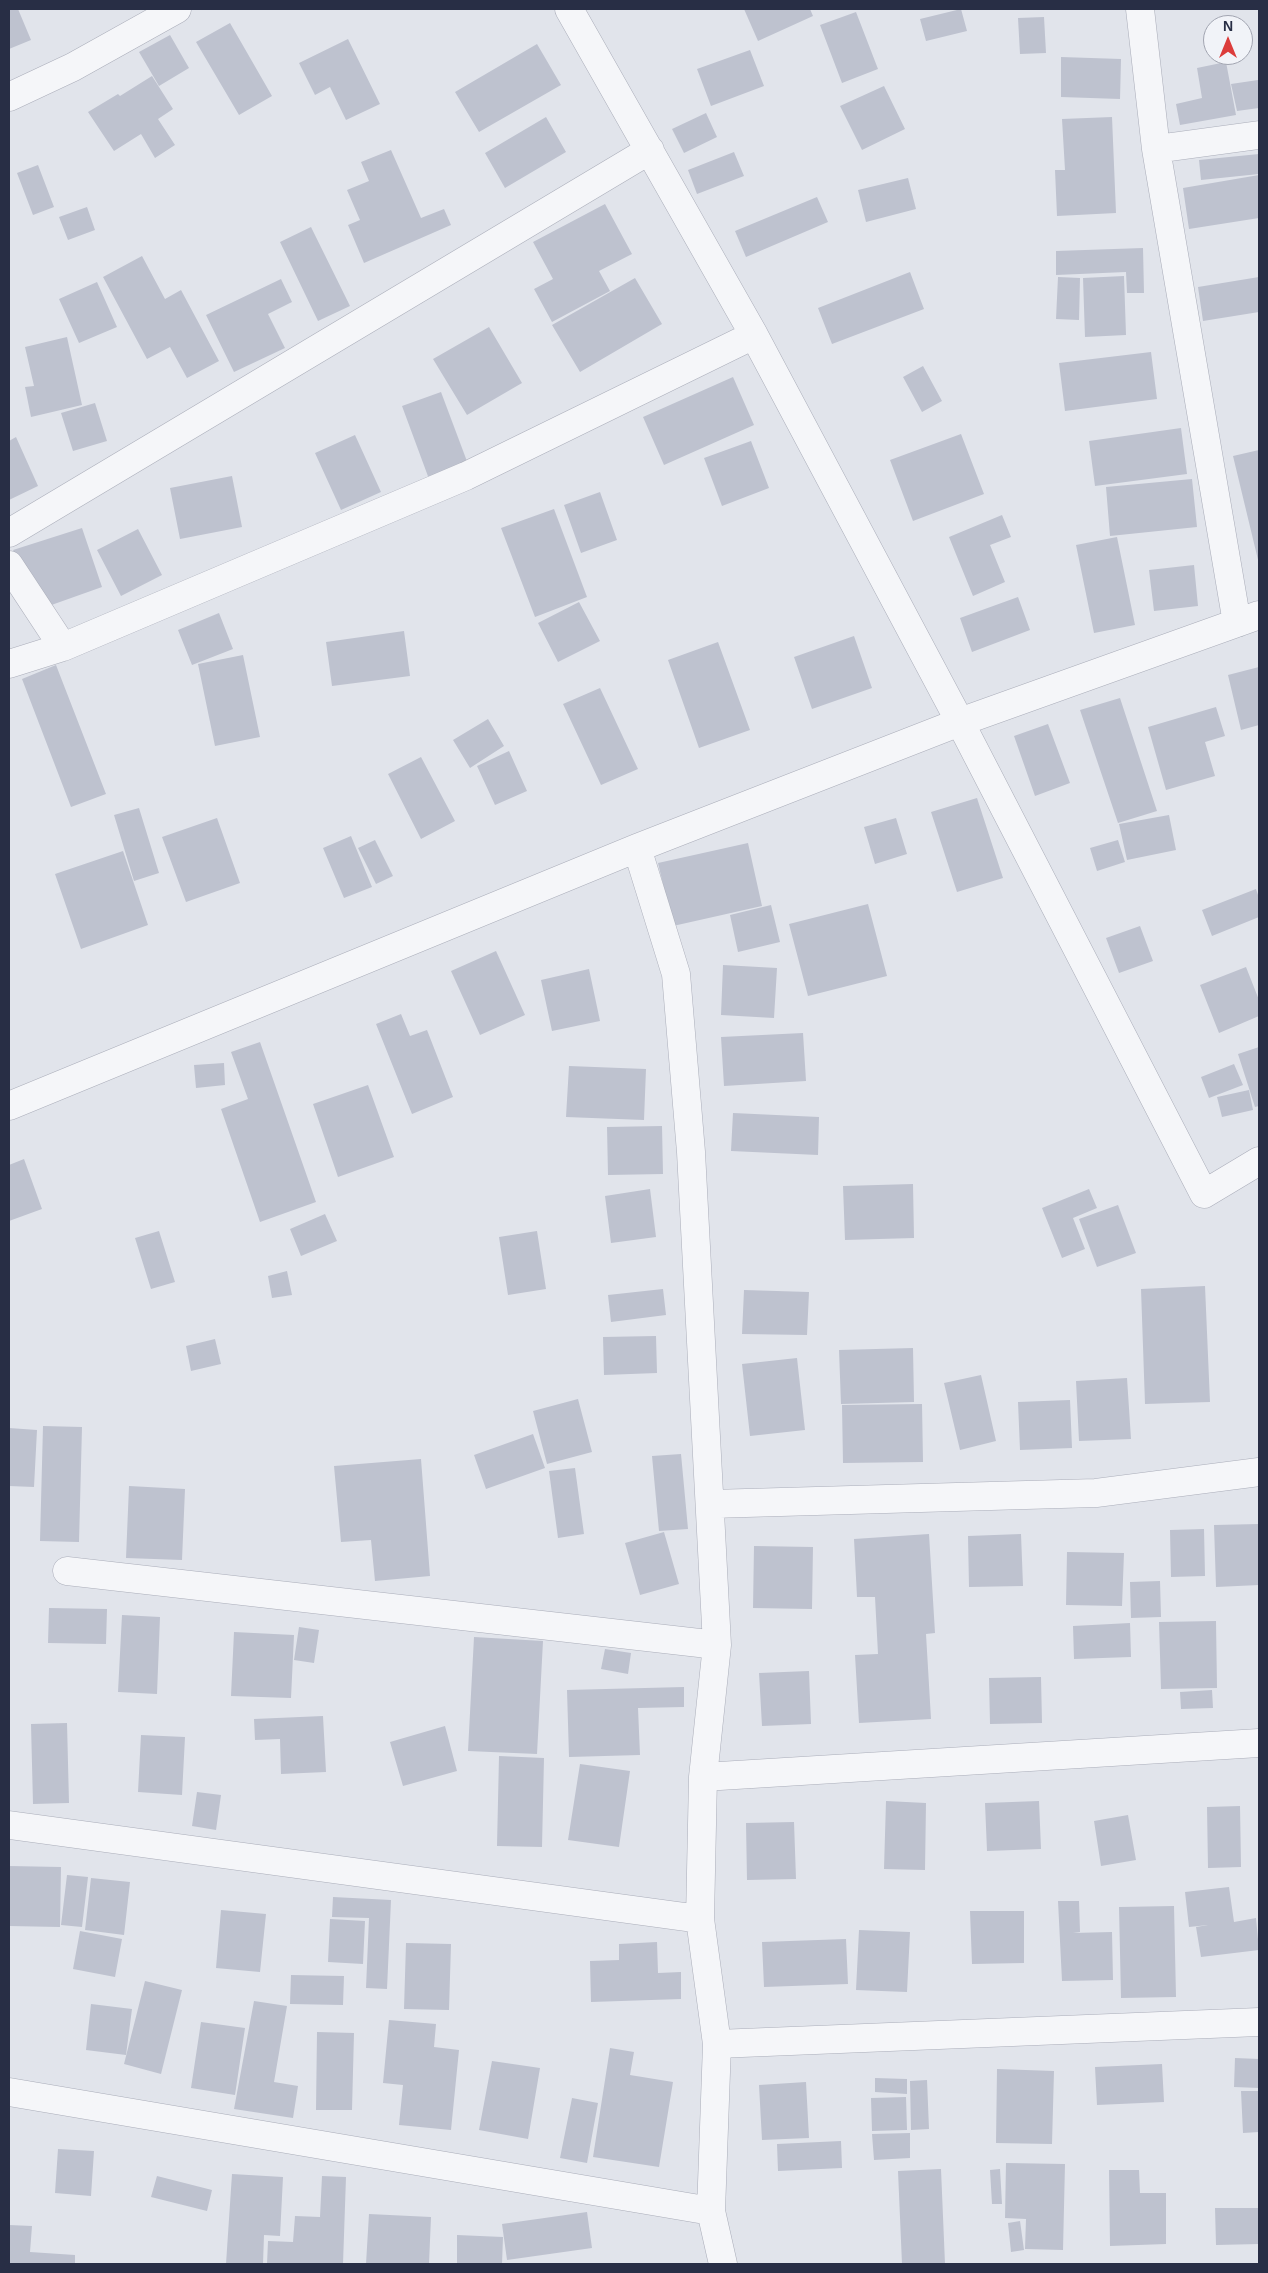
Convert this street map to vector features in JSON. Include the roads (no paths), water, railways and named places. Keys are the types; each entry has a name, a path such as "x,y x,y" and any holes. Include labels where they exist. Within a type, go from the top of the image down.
{"street":[{"path":"9,97 73,67 177,9"},
{"path":"569,9 754,335 960,722 1204,1194 1259,1161"},
{"path":"9,1106 637,848 960,722 1248,619 1156,149 1140,9"},
{"path":"1156,149 1259,135"},
{"path":"9,533 650,150"},
{"path":"9,664 63,647 466,476 754,335"},
{"path":"9,565 63,647"},
{"path":"637,848 676,974 691,1152 717,1645 703,1777 700,1919 717,2044 711,2211 723,2264"},
{"path":"711,1504 1096,1493 1259,1472"},
{"path":"67,1571 717,1645"},
{"path":"703,1777 1259,1743"},
{"path":"9,1825 700,1919"},
{"path":"717,2044 1259,2022"},
{"path":"9,2092 711,2211"}]}
